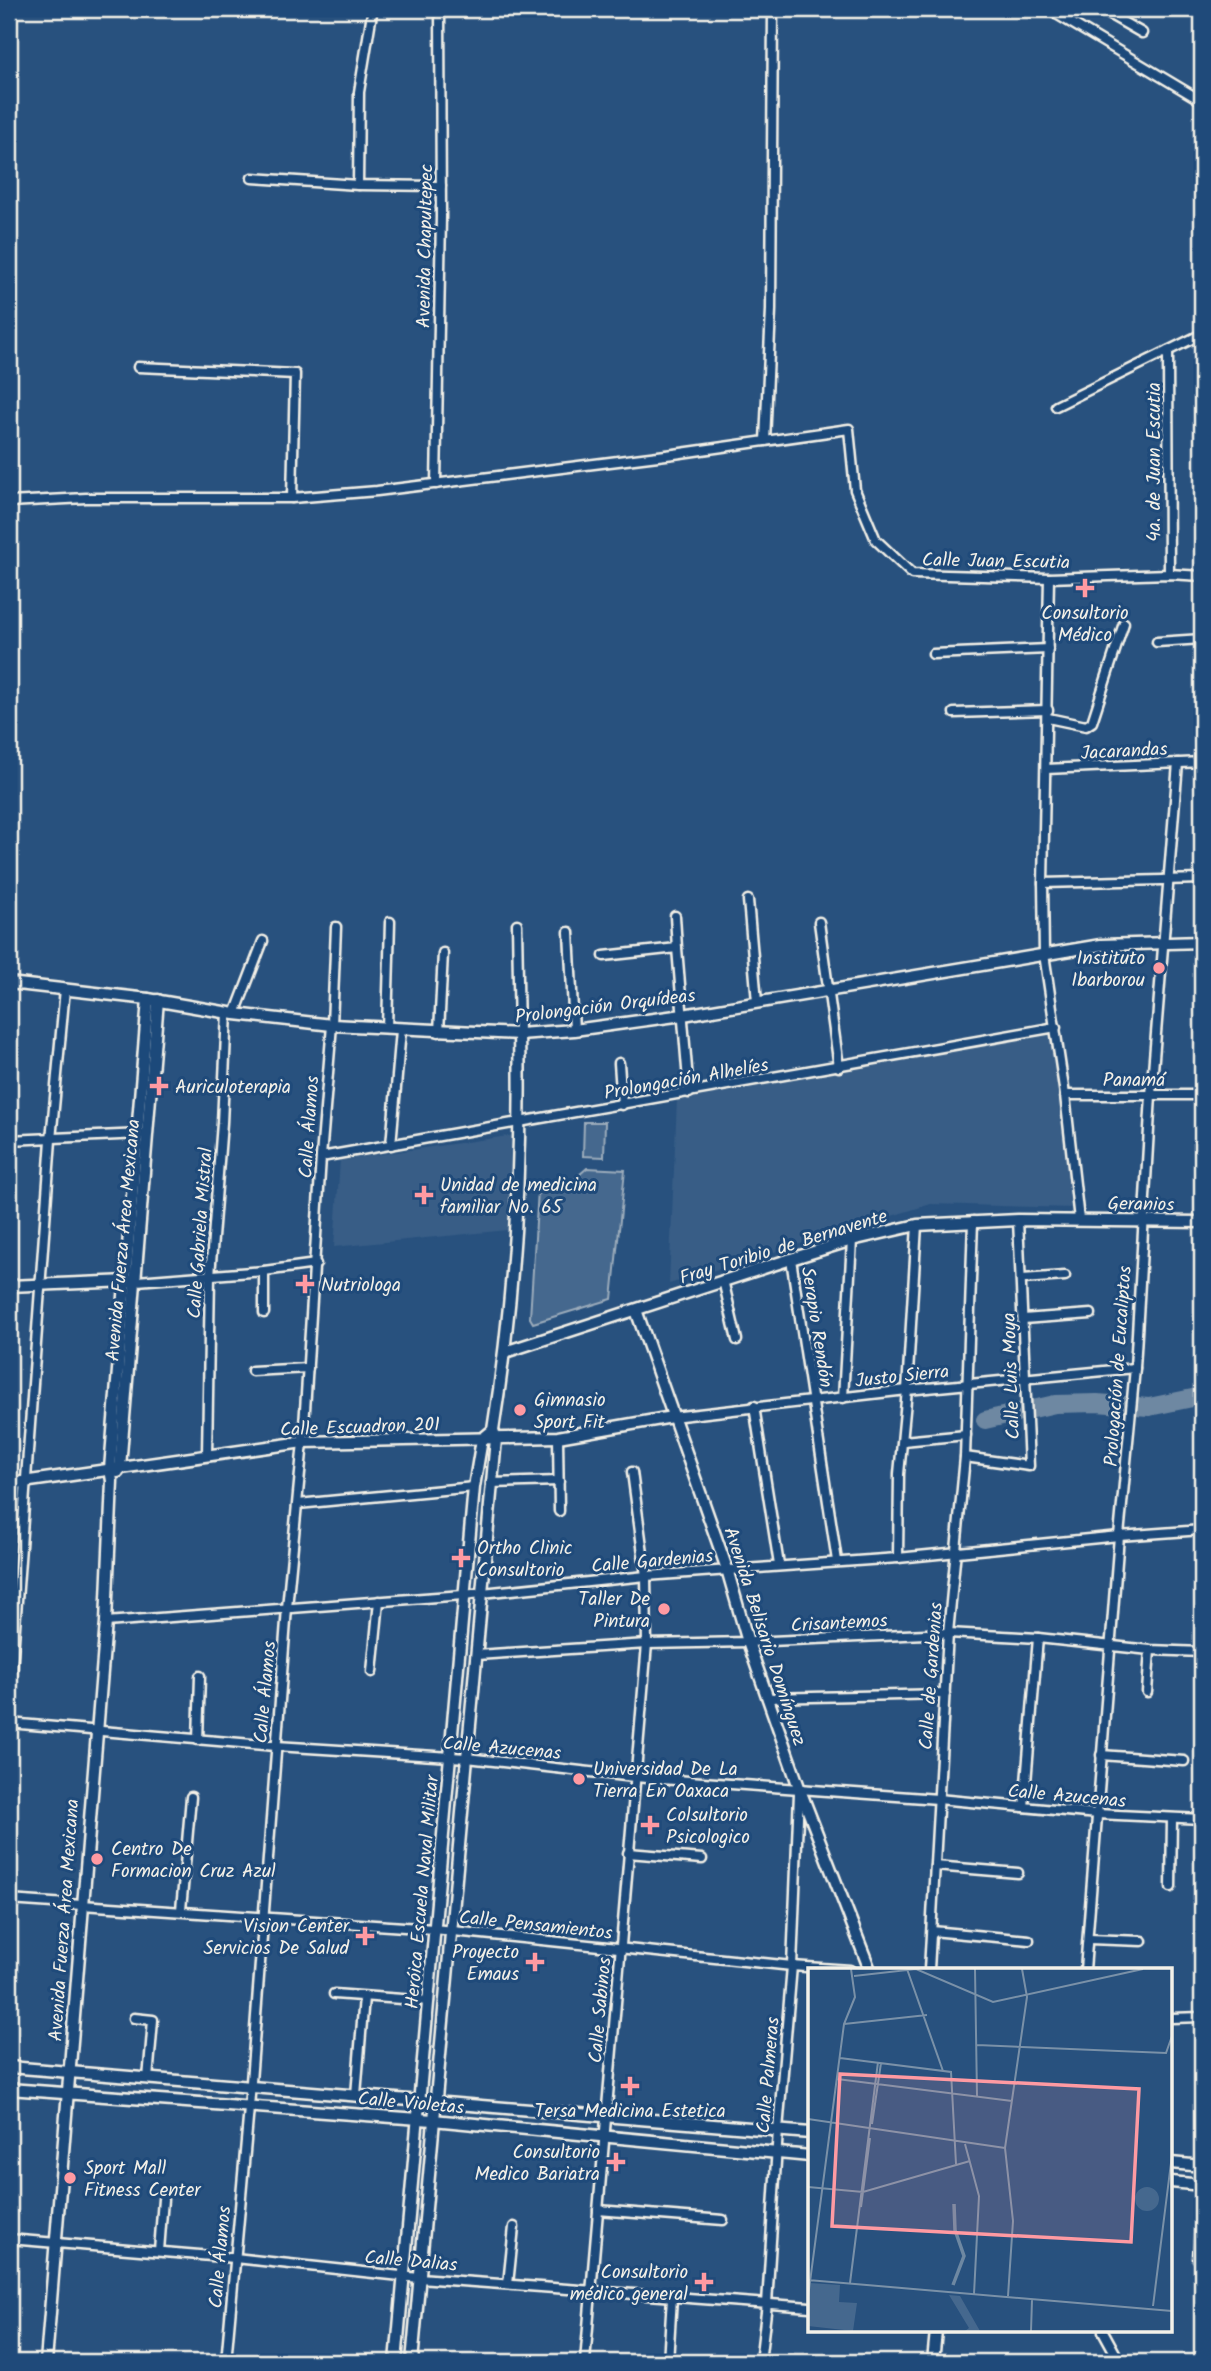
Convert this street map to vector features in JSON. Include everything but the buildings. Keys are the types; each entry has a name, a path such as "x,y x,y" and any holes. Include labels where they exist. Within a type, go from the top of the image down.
{"street":[{"path":"358,185 359,92 374,9"},
{"name":"Avenida Chapultepec","path":"436,484 441,186 440,9"},
{"path":"9,502 86,498 292,498 436,484 765,441 771,310 773,9"},
{"path":"1048,9 1202,101"},
{"path":"1100,9 1142,33"},
{"path":"252,178 358,185 441,186"},
{"path":"1056,406 1202,334"},
{"name":"4a. de Juan Escutia","path":"1168,351 1169,574"},
{"path":"138,367 295,374 292,498"},
{"name":"Calle Juan Escutia","path":"765,441 849,429 855,490 876,540 912,574 1049,578 1169,574 1202,576"},
{"path":"1049,578 1044,954 1065,1095 1079,1220"},
{"path":"954,713 1048,714 1086,726 1092,722 1124,623"},
{"path":"1157,642 1202,639"},
{"path":"933,654 1048,649"},
{"name":"Jacarandas","path":"1046,769 1202,762"},
{"name":"Prologación de Eucaliptos","path":"1085,1968 1135,1368 1151,1095 1171,879 1178,763"},
{"path":"1043,883 1202,878"},
{"path":"748,900 757,1002"},
{"path":"674,916 689,1093"},
{"path":"387,1028 390,922"},
{"path":"819,922 839,1067"},
{"path":"517,924 519,1034"},
{"name":"Calle Álamos","path":"226,2362 303,1442 332,1025 336,927"},
{"path":"569,932 574,1030"},
{"name":"Calle Gabriela Mistral","path":"207,1455 210,1276 231,1013 263,941"},
{"name":"Prolongación Orquídeas","path":"9,983 153,999 231,1013 332,1025 519,1034 574,1030 683,1015 1101,945 1202,942"},
{"path":"604,956 677,948"},
{"path":"439,1031 443,953"},
{"path":"9,1709 51,1140 65,989"},
{"name":"Avenida Fuerza Área Mexicana","path":"115,1468 137,1134 153,999"},
{"name":"Avenida Fuerza Área Mexicana","path":"46,2362 95,1731 106,1622 112,1481 137,1281 149,1134 153,999"},
{"name":"Prolongación Alhelíes","path":"321,1157 1056,1027"},
{"path":"391,1145 401,1030"},
{"name":"Heróica Escuela Naval Militar","path":"412,2362 477,1656 494,1434 505,1352 521,1123 519,1034"},
{"path":"619,1063 622,1105"},
{"name":"Panamá","path":"1065,1095 1202,1095"},
{"path":"9,1140 149,1134"},
{"name":"Calle Luis Moya","path":"965,1457 1029,1466 1018,1220"},
{"name":"Fray Toribio de Bernavente","path":"505,1352 852,1240 917,1225 973,1221 1079,1220"},
{"name":"Geranios","path":"1079,1220 1202,1222"},
{"name":"Calle de Gardenias","path":"929,1968 948,1633 965,1457 973,1221"},
{"path":"898,1558 897,1519 917,1225"},
{"path":"843,1398 852,1240"},
{"name":"Serapio Rendón","path":"791,1259 837,1562"},
{"path":"9,1286 210,1276 316,1264"},
{"path":"264,1271 264,1313"},
{"path":"1022,1279 1065,1276"},
{"path":"723,1280 737,1340"},
{"name":"Avenida Belisario Domínguez","path":"636,1310 727,1569 767,1698 869,1968"},
{"path":"1023,1320 1091,1314"},
{"path":"252,1371 308,1368"},
{"name":"Justo Sierra","path":"672,1417 754,1406 1135,1368"},
{"path":"754,1406 779,1565"},
{"path":"482,1439 494,1434 558,1437 672,1417"},
{"path":"903,1441 966,1435"},
{"path":"558,1437 559,1511"},
{"name":"Heróica Escuela Naval Militar","path":"396,2362 463,1595 474,1487 482,1439"},
{"name":"Calle Escuadron 201","path":"9,1484 303,1442 482,1439"},
{"name":"Calle Sabinos","path":"585,2362 647,1644 646,1576 632,1472"},
{"path":"492,1483 559,1481"},
{"path":"298,1504 474,1487"},
{"name":"Calle Gardenias","path":"106,1622 463,1595 646,1576 898,1558 1202,1530"},
{"path":"372,1672 379,1601"},
{"name":"Crisantemos","path":"477,1656 647,1644 748,1643 948,1633 1202,1652"},
{"path":"1024,1807 1038,1638"},
{"path":"1146,1692 1150,1650"},
{"path":"198,1740 200,1676"},
{"path":"767,1698 945,1694"},
{"name":"Calle Azucenas","path":"9,1723 276,1746 467,1758 634,1777 938,1798 1097,1814 1202,1819"},
{"path":"1101,1755 1184,1761"},
{"name":"Calle Palmeras","path":"761,2362 792,1966 800,1790"},
{"path":"181,1910 191,1797"},
{"path":"1171,1887 1172,1819"},
{"path":"628,1853 702,1859"},
{"path":"935,1866 1017,1873"},
{"name":"Calle Pensamientos","path":"9,1900 451,1930 821,1968"},
{"path":"932,1931 1028,1940"},
{"path":"1089,1939 1142,1941"},
{"path":"334,1994 429,2001"},
{"path":"356,2095 364,1997"},
{"path":"1172,2018 1202,2017"},
{"path":"134,2018 153,2020 148,2079"},
{"name":"Calle Violetas","path":"9,2067 808,2133"},
{"name":"Calle Violetas","path":"9,2089 433,2120 808,2156"},
{"path":"1172,2163 1202,2166"},
{"path":"1172,2182 1202,2187 1198,2259"},
{"path":"159,2251 163,2199"},
{"path":"598,2210 723,2220"},
{"path":"509,2284 514,2227"},
{"name":"Calle Dalias","path":"9,2239 235,2258 404,2277 808,2307"},
{"path":"668,2362 673,2297"},
{"path":"933,2362 936,2332"},
{"path":"1104,2332 1120,2362"}],"shaded area":[{"path":"1053,1029 1074,1208 931,1204 669,1284 677,1099"},
{"path":"584,1122 605,1122 604,1157 583,1156"},
{"name":"Unidad de medicina familiar No. 65","path":"515,1135 508,1230 334,1247 340,1160"},
{"path":"587,1168 625,1170 612,1299 533,1323 530,1318 538,1190 546,1182 571,1182"}],"waterway":[{"path":"985,1420 1055,1404 1097,1403 1149,1407 1202,1396"}],"place":[{"name":"Consultorio Médico","path":"1085,588"},
{"name":"Instituto Ibarborou","path":"1159,968"},
{"name":"Auriculoterapia","path":"159,1086"},
{"name":"Unidad de medicina familiar No. 65","path":"424,1195"},
{"name":"Nutriologa","path":"305,1284"},
{"name":"Gimnasio Sport Fit","path":"520,1410"},
{"name":"Ortho Clinic Consultorio","path":"461,1558"},
{"name":"Taller De Pintura","path":"664,1609"},
{"name":"Universidad De La Tierra En Oaxaca","path":"579,1779"},
{"name":"Colsultorio Psicologico","path":"650,1825"},
{"name":"Centro De Formacion Cruz Azul","path":"97,1859"},
{"name":"Vision Center Servicios De Salud","path":"365,1936"},
{"name":"Proyecto Emaus","path":"535,1962"},
{"name":"Tersa Medicina Estetica","path":"630,2086"},
{"name":"Consultorio Medico Bariatra","path":"616,2162"},
{"name":"Sport Mall Fitness Center","path":"70,2178"},
{"name":"Consultorio médico general","path":"704,2282"}]}
